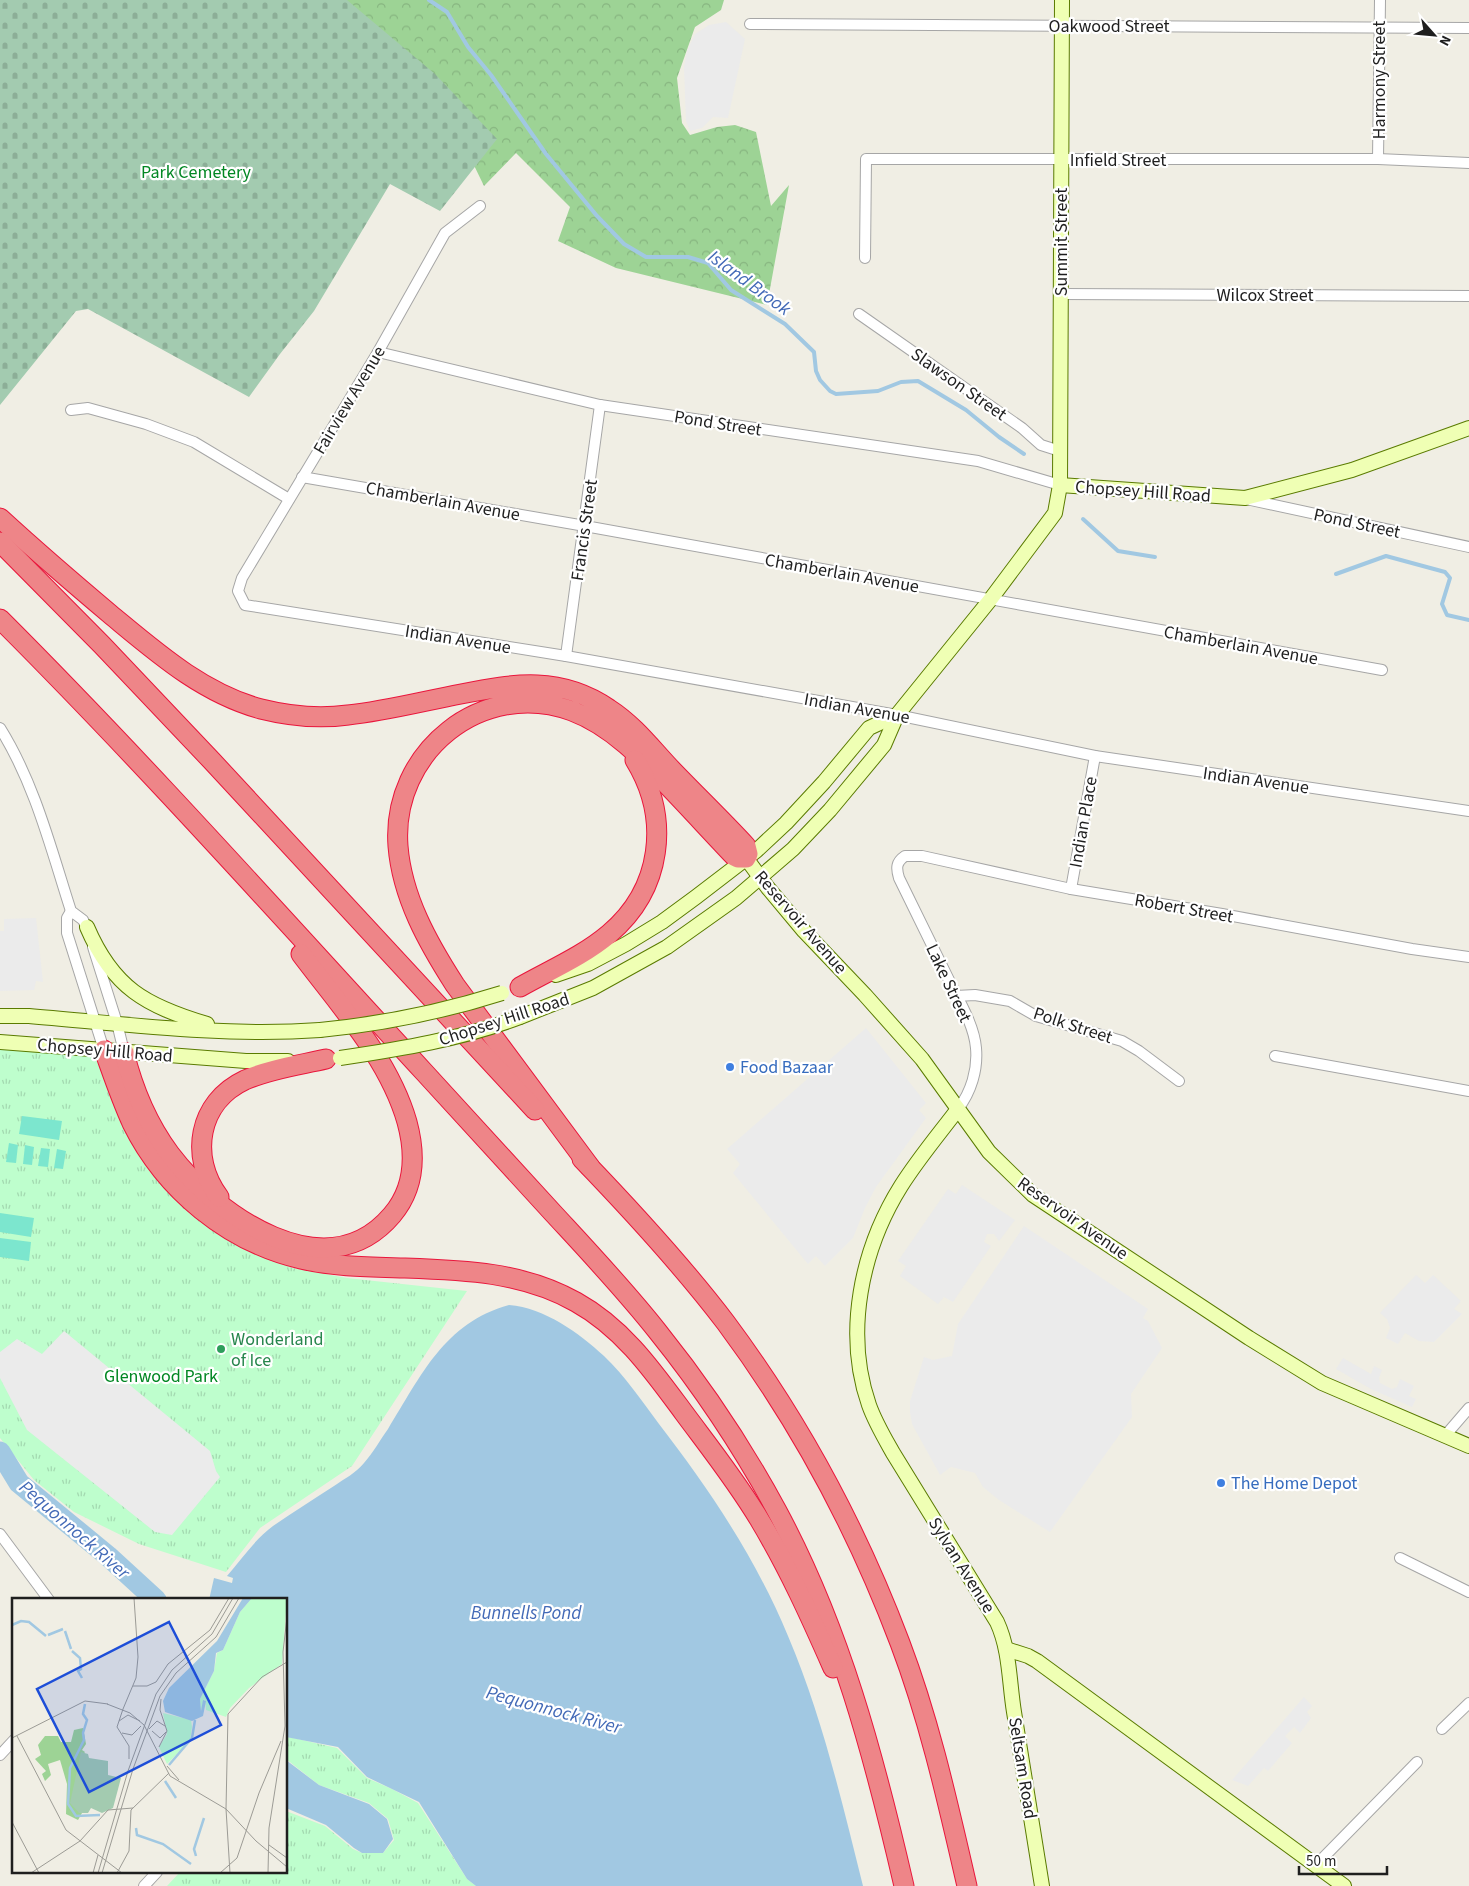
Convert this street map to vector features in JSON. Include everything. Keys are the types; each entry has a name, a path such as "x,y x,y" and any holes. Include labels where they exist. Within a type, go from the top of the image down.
{"highway":[{"path":"0,518 79,588 172,664 215,691 249,706 300,716 338,716 371,712 499,686 520,684 556,687 589,697 610,709 640,735 746,846 748,854 746,858 734,856 646,763 615,736 599,724 563,708 533,703 513,704 494,707 465,719 448,730 433,744 416,768 407,786 401,805 398,835 402,870 415,912 440,961 472,1009 590,1167"},
{"path":"0,542 109,652 212,761 500,1073 590,1167 675,1260 725,1323 794,1424 834,1495 886,1606 914,1681 936,1758 967,1886"},
{"path":"0,619 230,862 630,1298 659,1332 705,1394 734,1437 765,1490 812,1582 846,1671 872,1754 904,1886"},
{"path":"520,987 585,950 609,933 625,918 636,903 650,874 655,854 657,825 649,786 629,751 599,724"},
{"path":"124,1052 146,1117 170,1154 198,1185 247,1223 280,1240 323,1248 340,1246 361,1239 381,1226 390,1218 402,1201 410,1182 413,1157 404,1112 383,1068 353,1023 230,862"},
{"path":"104,1050 133,1124 157,1164 187,1197 220,1223 240,1235 276,1251 317,1262 346,1266 482,1272 518,1279 552,1290 576,1302 624,1338 660,1379 729,1473 755,1513 801,1597 872,1754"},
{"path":"247,1223 225,1203 208,1179 201,1150 201,1139 208,1118 222,1097 242,1081 266,1073 333,1058"}],"main road":[{"name":"Summit Street","path":"1060,485 1062,0"},
{"name":"Chopsey Hill Road","path":"0,1042 246,1061 333,1058 432,1043 474,1032 520,1017 593,988 649,958 702,923 761,879 803,839 858,778 884,745 897,715 990,600 1055,513 1060,485 1245,498 1352,470 1469,428"},
{"name":"Chopsey Hill Road","path":"0,1016 29,1016 234,1032 320,1030 409,1018 468,1004 520,987 588,964 626,944 668,918 771,838 804,805 869,728 897,715"},
{"name":"Reservoir Avenue","path":"746,858 804,931 908,1043 935,1076 989,1152 1021,1185 1047,1205 1322,1383 1444,1437 1469,1446"},
{"path":"87,927 98,949 111,968 139,996 172,1013 234,1032"},
{"name":"Sylvan Avenue","path":"958,1109 902,1185 874,1240 864,1272 860,1298 859,1358 866,1396 877,1425 997,1622 1006,1649"},
{"path":"1006,1649 1037,1661 1344,1886"},
{"name":"Seltsam Road","path":"1006,1649 1013,1706 1042,1886"}],"street":[{"name":"Harmony Street","path":"1378,159 1380,0"},
{"name":"Oakwood Street","path":"750,24 1469,28"},
{"name":"Infield Street","path":"866,258 866,159 1378,159 1469,163"},
{"name":"Fairview Avenue","path":"245,605 238,591 242,578 378,352 445,233 480,206"},
{"name":"Wilcox Street","path":"1061,294 1469,296"},
{"name":"Slawson Street","path":"858,314 1022,428 1041,444 1060,451"},
{"name":"Pond Street","path":"378,352 600,405 978,461 1060,485"},
{"name":"Francis Street","path":"566,656 600,405"},
{"path":"70,410 88,408 146,424 194,442 289,499"},
{"name":"Chamberlain Avenue","path":"302,477 585,526 1382,670"},
{"name":"Pond Street","path":"1245,498 1469,547"},
{"name":"Indian Avenue","path":"245,605 566,656 897,715 1095,756 1469,811"},
{"path":"0,728 21,766 34,799 71,911 83,920 87,927 117,1023 124,1052"},
{"name":"Indian Place","path":"1071,889 1095,756"},
{"name":"Robert Street","path":"901,859 911,855 922,856 1071,889 1257,920 1412,950 1469,957"},
{"name":"Lake Street","path":"901,859 897,868 899,878 956,996 976,1046 976,1063 970,1088 958,1109"},
{"path":"71,911 68,918 67,933 104,1050"},
{"name":"Polk Street","path":"956,996 976,995 1010,1001 1036,1016 1122,1041 1179,1080"},
{"path":"1275,1056 1469,1091"},
{"path":"1444,1437 1469,1408"},
{"path":"0,1534 48,1598"},
{"path":"1400,1558 1469,1592"},
{"path":"1442,1729 1469,1702"},
{"path":"0,1754 12,1742"},
{"path":"1316,1865 1417,1762"},
{"path":"144,1886 155,1874"}],"green space":[{"name":"Park Cemetery","path":"0,0 347,0 435,74 497,139 440,211 390,184 314,311 249,397 88,309 76,311 0,405"},
{"path":"325,0 724,0 721,10 695,27 677,78 682,123 690,135 717,127 735,125 756,132 771,206 789,185 767,305 616,268 558,241 570,207 516,153 484,186 455,126"},
{"name":"Glenwood Park","path":"0,1045 115,1050 208,1210 277,1262 293,1268 347,1278 467,1291 352,1466 260,1528 226,1572 139,1544 74,1512 34,1480 0,1438"},
{"path":"22,1116 62,1121 59,1140 19,1134"},
{"path":"9,1143 18,1145 16,1163 6,1162"},
{"path":"25,1145 34,1147 32,1165 23,1164"},
{"path":"41,1148 50,1149 48,1167 38,1166"},
{"path":"57,1149 66,1151 63,1169 54,1168"},
{"path":"0,1213 34,1218 31,1237 0,1232"},
{"path":"0,1238 31,1242 29,1261 0,1257"},
{"path":"288,1737 337,1748 367,1778 418,1803 467,1879 476,1886 167,1886 178,1874 288,1874 288,1812 325,1826 353,1849 362,1853 383,1853 394,1840 388,1819 369,1803 319,1785 288,1761"}],"shaded area":[{"path":"726,22 745,39 728,118 713,117 702,128 690,131 686,121 684,67 687,51 695,34 709,25"},
{"path":"36,918 43,982 36,981 34,990 0,991 0,931 4,931 4,919"},
{"path":"866,1028 926,1103 919,1110 926,1118 876,1187 853,1238 825,1266 816,1256 808,1264 733,1173 740,1164 727,1149"},
{"path":"962,1185 1015,1220 999,1241 994,1234 987,1234 984,1242 991,1246 953,1302 944,1297 938,1304 900,1276 906,1266 898,1261 948,1189 956,1194"},
{"path":"1024,1226 1148,1309 1143,1318 1148,1321 1162,1348 1131,1394 1132,1417 1050,1532 999,1500 983,1487 975,1473 951,1467 940,1475 912,1424 910,1412 910,1401 924,1357 933,1360 952,1356 958,1324"},
{"path":"1416,1275 1425,1283 1433,1275 1461,1301 1454,1309 1462,1314 1434,1342 1419,1341 1405,1333 1398,1344 1386,1338 1390,1328 1387,1319 1380,1313"},
{"path":"64,1331 210,1451 216,1471 220,1477 172,1535 155,1532 27,1430 0,1378 0,1352 17,1339 42,1354"},
{"path":"1343,1358 1371,1374 1374,1366 1382,1370 1379,1378 1380,1383 1392,1389 1397,1387 1400,1379 1414,1386 1409,1396 1416,1399 1412,1407 1371,1389 1336,1369"},
{"path":"1304,1697 1312,1706 1307,1712 1311,1718 1300,1733 1294,1727 1285,1736 1292,1743 1268,1771 1264,1768 1248,1786 1232,1780"}],"water":[{"name":"Bunnells Pond","path":"509,1305 522,1307 548,1316 584,1339 604,1356 626,1380 714,1500 747,1552 762,1580 800,1666 821,1728 863,1886 476,1886 467,1879 419,1802 367,1777 338,1747 288,1737 288,1598 209,1598 214,1578 232,1583 233,1578 227,1576 266,1531 357,1470 388,1429 436,1354 451,1338 486,1313"},
{"path":"288,1762 319,1785 369,1804 387,1819 393,1839 383,1853 362,1853 326,1825 288,1809"}],"waterway":[{"name":"Island Brook","path":"429,0 447,12 468,47 491,75 546,154 597,216 624,244 646,257 688,257 708,263 731,290 785,324 814,352 816,371 820,380 830,391 836,394 878,391 901,382 918,381 966,410 999,437 1024,454"},
{"name":"Island Brook","path":"1083,519 1118,551 1155,557"},
{"name":"Island Brook","path":"1336,574 1386,556 1445,572 1450,578 1442,604 1447,615 1469,620"},
{"name":"Pequonnock River","path":"0,1452 19,1483 108,1556 154,1598"}],"place":[{"name":"Food Bazaar","path":"730,1067"},
{"name":"Wonderland of Ice","path":"221,1349"},
{"name":"The Home Depot","path":"1221,1483"}]}
